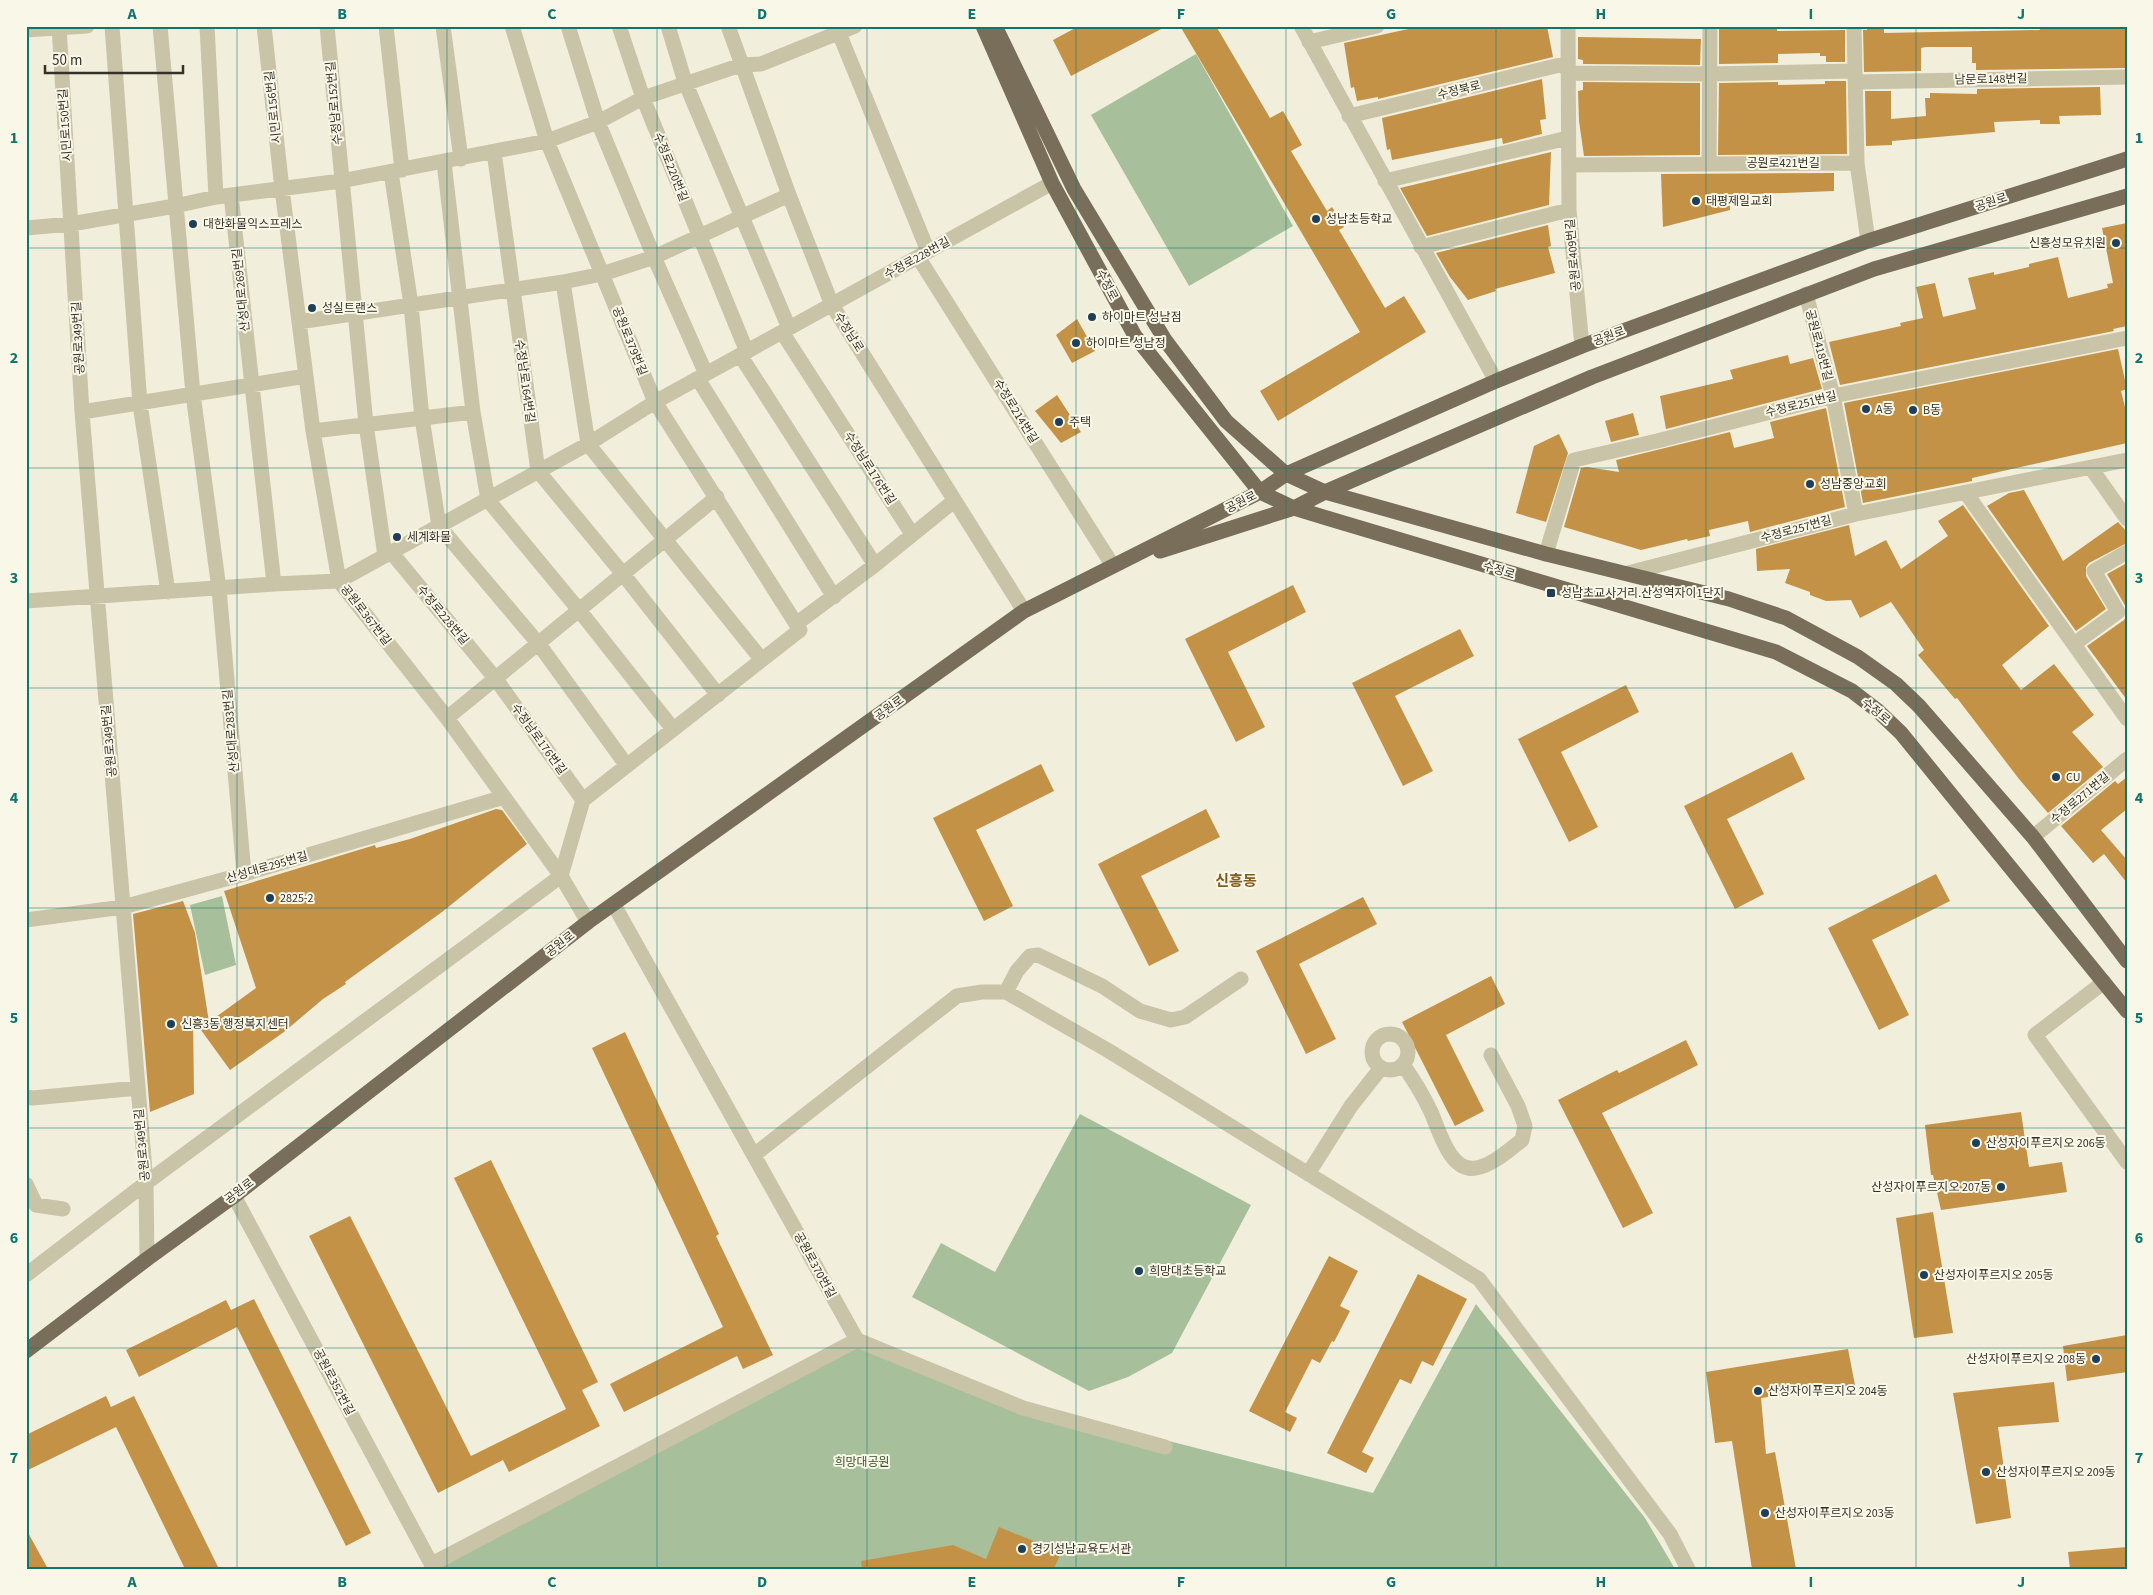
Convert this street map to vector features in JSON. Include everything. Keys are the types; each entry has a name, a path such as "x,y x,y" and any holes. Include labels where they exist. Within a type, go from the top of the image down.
{"main road":[{"name":"수정로","path":"983,26 1052,183 1135,336 1260,492 1294,508 1776,652 1852,692 1878,711 1901,733 2127,1011"},
{"name":"수정로","path":"995,26 1074,189 1165,340 1226,421 1286,474 1325,492 1546,554 1728,599 1786,618 1858,657 1896,684 1919,706 2033,837 2127,961"},
{"name":"공원로","path":"26,1351 234,1196 588,922 1024,611 1260,492 1286,474 1496,381 1582,346 1868,241 2127,159"},
{"name":"공원로","path":"1113,566 1294,508 1325,492 1592,377 1874,268 2127,196"}],"street":[{"path":"26,30 87,26"},
{"path":"112,26 140,404 168,592"},
{"path":"160,26 193,394"},
{"name":"산성대로269번길","path":"207,26 224,196 251,385"},
{"name":"시민로156번길","path":"264,26 282,189"},
{"name":"수정남로152번길","path":"327,26 340,181"},
{"path":"386,26 397,171 422,418 439,526 538,644 627,766"},
{"path":"443,26 461,159"},
{"name":"공원로379번길","path":"512,26 547,141 655,402 717,496 798,627"},
{"path":"568,26 598,122 702,377 752,466 834,597"},
{"path":"619,26 643,98"},
{"path":"668,26 685,82 741,216 785,330"},
{"name":"수정남로","path":"728,26 789,196 832,305 1024,611"},
{"path":"26,228 71,224 224,196 340,181 547,141 598,122 643,98 685,82 741,65 761,64 856,26"},
{"path":"1301,26 1496,381"},
{"path":"1309,42 1377,26"},
{"name":"공원로409번길","path":"1568,26 1569,210 1582,346"},
{"path":"1569,165 1709,164 1710,26"},
{"path":"1854,26 1856,163 1868,241"},
{"name":"시민로150번길","path":"59,28 71,224"},
{"name":"수정로214번길","path":"839,33 923,254 1113,566"},
{"path":"1568,68 1710,74 1855,76"},
{"name":"수정북로","path":"1349,116 1568,68"},
{"name":"남문로148번길","path":"1855,76 2127,77"},
{"name":"수정로220번길","path":"643,98 700,236"},
{"path":"1385,181 1568,138"},
{"path":"494,152 513,290"},
{"path":"444,162 473,412 488,500 579,610 673,729"},
{"name":"공원로421번길","path":"1709,164 1856,163"},
{"path":"340,181 356,313 366,424 388,554"},
{"name":"수정로228번길","path":"339,581 588,444 655,402 1052,183"},
{"name":"공원로367번길","path":"282,189 313,431 339,581 447,718 561,876 588,922"},
{"path":"299,322 564,282 602,274 654,257 741,216 789,196"},
{"path":"1421,246 1569,210"},
{"name":"공원로349번길","path":"71,224 82,412 146,1183 147,1259"},
{"path":"700,236 744,354 796,442 875,565"},
{"path":"564,282 588,444 762,660"},
{"name":"수정남로164번길","path":"513,290 538,472"},
{"name":"공원로418번길","path":"1806,294 1832,396 1856,514"},
{"name":"수정남로176번길","path":"785,330 827,402 912,534"},
{"name":"수정로251번길","path":"1546,554 1574,460 1657,441 1832,396 2127,338"},
{"path":"82,412 306,376"},
{"path":"251,385 274,584"},
{"name":"산성대로283번길","path":"193,394 218,589 244,874"},
{"path":"313,431 473,412"},
{"name":"수정로257번길","path":"1628,573 1856,514 2127,460"},
{"path":"2091,468 2127,519"},
{"path":"538,472 623,574 718,695"},
{"path":"1966,493 2127,719"},
{"path":"447,718 717,496"},
{"path":"26,1275 146,1183 561,876 583,800 762,660 834,597 954,501"},
{"path":"2074,644 2118,612 2094,571 2127,552"},
{"name":"수정로228번길","path":"388,554 495,678"},
{"path":"26,601 339,581"},
{"name":"수정남로176번길","path":"495,678 583,800"},
{"name":"수정로271번길","path":"2033,837 2127,759"},
{"name":"산성대로295번길","path":"26,920 123,907 244,874 504,797"},
{"name":"공원로370번길","path":"614,905 858,1340"},
{"path":"1006,992 1017,971 1030,956 1038,955 1102,986 1140,1011 1171,1020 1185,1017 1242,979"},
{"path":"2104,982 2035,1035 2127,1162"},
{"path":"754,1155 957,996 982,992 1006,992 1108,1051 1479,1279 1670,1534 1688,1569"},
{"path":"1392,1034 1398,1035 1406,1044 1408,1055 1403,1065 1393,1070 1381,1068 1374,1059 1373,1047 1380,1037 1392,1034"},
{"path":"1403,1065 1413,1079 1452,1157 1461,1165 1471,1169 1485,1166 1522,1140 1525,1126 1518,1106 1491,1055"},
{"path":"1308,1174 1351,1106 1381,1068"},
{"path":"26,1097 34,1098 138,1088"},
{"path":"26,1184 36,1205 63,1209"},
{"name":"공원로352번길","path":"234,1196 433,1566"},
{"path":"433,1566 858,1340 1023,1408 1165,1447"}],"green space":[{"path":"1196,54 1293,226 1189,286 1091,115"},
{"path":"222,896 236,965 205,975 190,905"},
{"path":"1080,1114 1251,1205 1172,1353 1128,1377 1089,1391 912,1297 941,1243 995,1272"},
{"name":"희망대공원","path":"1476,1304 1645,1518 1675,1569 440,1569 438,1566 853,1346 1035,1407 1373,1493"}],"building":[{"path":"1079,26 1167,26 1071,76 1053,40"},
{"name":"성남초등학교","path":"1180,26 1216,26 1270,118 1283,111 1302,145 1291,151 1327,211 1332,207 1344,227 1339,230 1385,308 1404,296 1426,332 1278,421 1260,391 1360,332"},
{"path":"1422,26 1547,26 1553,57 1378,99 1378,97 1357,101 1354,87 1351,88 1344,43"},
{"path":"1719,26 1777,26 1777,31 1845,30 1845,62 1826,62 1826,56 1820,56 1820,53 1778,54 1778,63 1719,64"},
{"path":"1867,26 1884,26 1884,33 2040,30 2039,26 2127,26 2127,68 1976,70 1976,63 1972,63 1972,47 1926,47 1921,48 1921,71 1864,72 1863,30 1867,30"},
{"path":"1578,37 1701,39 1700,65 1583,64 1583,60 1578,59"},
{"path":"1542,79 1546,119 1540,120 1542,134 1503,144 1502,138 1392,160 1390,149 1387,150 1382,118"},
{"path":"1825,81 1846,81 1847,154 1718,155 1719,83 1778,82 1778,85 1825,84"},
{"path":"1583,82 1700,83 1700,155 1584,156 1579,121 1578,91 1583,90"},
{"path":"2100,87 2101,115 2059,116 2060,124 2040,124 2040,120 1994,122 1995,132 1892,141 1892,145 1866,146 1865,91 1891,91 1891,119 1926,116 1925,98 1930,98 1930,93 1977,94 1977,89"},
{"path":"1551,152 1549,205 1427,236 1400,188"},
{"path":"1834,173 1834,191 1730,195 1730,210 1663,227 1661,174"},
{"path":"2127,223 2127,326 2113,329 2114,331 1840,385 1829,342 1901,326 1900,323 1923,318 1916,287 1935,283 1943,317 1976,309 1968,278 1994,272 1994,275 2029,267 2029,264 2058,257 2068,298 2108,288 2107,284 2113,283 2102,228"},
{"path":"1548,225 1551,246 1548,247 1555,273 1495,289 1496,291 1468,300 1450,277 1436,253"},
{"name":"하이마트 성남정","path":"1077,319 1095,351 1072,363 1056,335"},
{"path":"2118,349 2127,389 2121,391 2127,415 2127,443 1972,478 1972,481 1863,503 1844,403"},
{"path":"1788,355 1790,364 1813,358 1822,389 1666,429 1660,396 1733,379 1730,370"},
{"name":"주택","path":"1057,395 1081,432 1061,443 1035,411"},
{"path":"1826,408 1845,507 1750,532 1748,521 1709,530 1710,536 1688,541 1687,539 1641,550 1564,527 1581,468 1587,467 1619,472 1616,460 1730,432 1734,448 1774,438 1770,422"},
{"path":"1633,413 1639,435 1611,442 1605,421"},
{"path":"1559,434 1568,453 1546,522 1516,513 1534,446"},
{"path":"2024,490 2063,561 2118,522 2127,532 2127,543 2089,563 2086,567 2086,576 2106,609 2076,631 1987,506 2009,493"},
{"path":"1963,505 2049,626 2002,665 2021,690 2054,664 2094,715 2072,732 2103,767 2048,813 2019,779 1957,698 1955,699 1918,655 1924,650 1891,602 1860,618 1851,600 1826,601 1810,595 1810,592 1785,583 1790,569 1757,571 1756,549 1849,525 1855,556 1886,540 1901,569 1948,536 1938,521"},
{"path":"2127,563 2127,609 2107,574"},
{"path":"1293,585 1306,612 1228,652 1265,727 1236,742 1185,639"},
{"path":"2127,615 2127,700 2087,646 2124,620"},
{"path":"1460,629 1474,656 1395,696 1433,771 1403,786 1352,683"},
{"path":"1626,685 1639,712 1561,752 1598,827 1569,842 1518,739"},
{"path":"1792,752 1805,779 1727,819 1764,894 1735,909 1684,806"},
{"path":"1041,764 1054,791 976,830 1013,906 984,921 933,818"},
{"path":"2127,777 2127,809 2101,830 2127,860 2127,883 2104,854 2093,863 2061,826 2115,781 2118,784"},
{"path":"496,809 502,810 527,844 442,912 345,982 346,984 323,999 284,1032 230,1070 193,1019 194,1094 150,1112 133,914 183,901 195,933 209,1022 256,988 224,891 375,845 376,848 410,839"},
{"path":"1206,809 1220,837 1141,876 1179,951 1149,966 1098,864"},
{"path":"1936,874 1950,901 1872,940 1909,1015 1879,1030 1828,928"},
{"path":"1363,897 1377,924 1299,964 1336,1039 1306,1054 1256,951"},
{"path":"1491,976 1505,1004 1446,1035 1484,1111 1455,1126 1402,1022"},
{"path":"625,1032 719,1234 716,1236 773,1355 743,1369 737,1356 624,1412 610,1384 723,1327 592,1048"},
{"path":"1686,1040 1698,1065 1602,1113 1653,1213 1623,1228 1558,1100 1617,1070 1619,1073"},
{"path":"2021,1112 2029,1167 2062,1162 2067,1192 1941,1210 1933,1175 1931,1175 1925,1125"},
{"path":"491,1160 598,1382 582,1390 600,1426 509,1472 503,1460 438,1493 309,1236 350,1216 471,1456 566,1409 454,1178"},
{"name":"산성자이푸르지오 205동","path":"1933,1212 1953,1333 1914,1338 1896,1218"},
{"path":"1329,1256 1358,1271 1340,1306 1350,1311 1334,1342 1332,1341 1320,1363 1312,1359 1285,1412 1297,1418 1290,1432 1249,1411"},
{"path":"1418,1274 1467,1299 1433,1366 1422,1361 1411,1384 1400,1379 1362,1452 1374,1458 1366,1473 1327,1453"},
{"path":"254,1299 371,1533 346,1546 237,1327 139,1377 126,1350 226,1300 231,1310"},
{"name":"산성자이푸르지오 208동","path":"2127,1335 2127,1372 2067,1381 2063,1346"},
{"path":"1848,1349 1855,1385 1761,1398 1766,1454 1775,1452 1796,1569 1752,1569 1732,1441 1715,1443 1706,1372"},
{"name":"산성자이푸르지오 209동","path":"2054,1382 2059,1422 1998,1427 2011,1518 1976,1524 1953,1393"},
{"path":"106,1396 111,1407 134,1396 219,1569 185,1569 116,1427 26,1471 26,1435"},
{"name":"경기성남교육도서관","path":"999,1527 1061,1552 1054,1569 862,1569 861,1561 953,1545 986,1559"},
{"path":"26,1529 48,1569 26,1569"},
{"path":"2127,1547 2127,1569 2070,1569 2068,1552"}],"place":[{"name":"태평제일교회","path":"1696,201"},
{"name":"성남초등학교","path":"1316,219"},
{"name":"대한화물익스프레스","path":"193,224"},
{"name":"신흥성모유치원","path":"2116,243"},
{"name":"성실트랜스","path":"312,308"},
{"name":"하이마트 성남점","path":"1092,317"},
{"name":"하이마트 성남정","path":"1076,343"},
{"name":"A동","path":"1866,409"},
{"name":"B동","path":"1913,410"},
{"name":"주택","path":"1059,422"},
{"name":"성남중앙교회","path":"1810,484"},
{"name":"세계화물","path":"397,537"},
{"name":"성남초교사거리.산성역자이1단지","path":"1551,593"},
{"name":"CU","path":"2056,777"},
{"name":"2825-2","path":"270,898"},
{"name":"신흥3동 행정복지센터","path":"171,1024"},
{"name":"산성자이푸르지오 206동","path":"1976,1143"},
{"name":"산성자이푸르지오 207동","path":"2001,1187"},
{"name":"희망대초등학교","path":"1139,1271"},
{"name":"산성자이푸르지오 205동","path":"1924,1275"},
{"name":"산성자이푸르지오 208동","path":"2096,1359"},
{"name":"산성자이푸르지오 204동","path":"1758,1391"},
{"name":"산성자이푸르지오 209동","path":"1986,1472"},
{"name":"산성자이푸르지오 203동","path":"1765,1513"},
{"name":"경기성남교육도서관","path":"1022,1549"}],"district":[{"name":"신흥동","path":"1236,881"}]}
